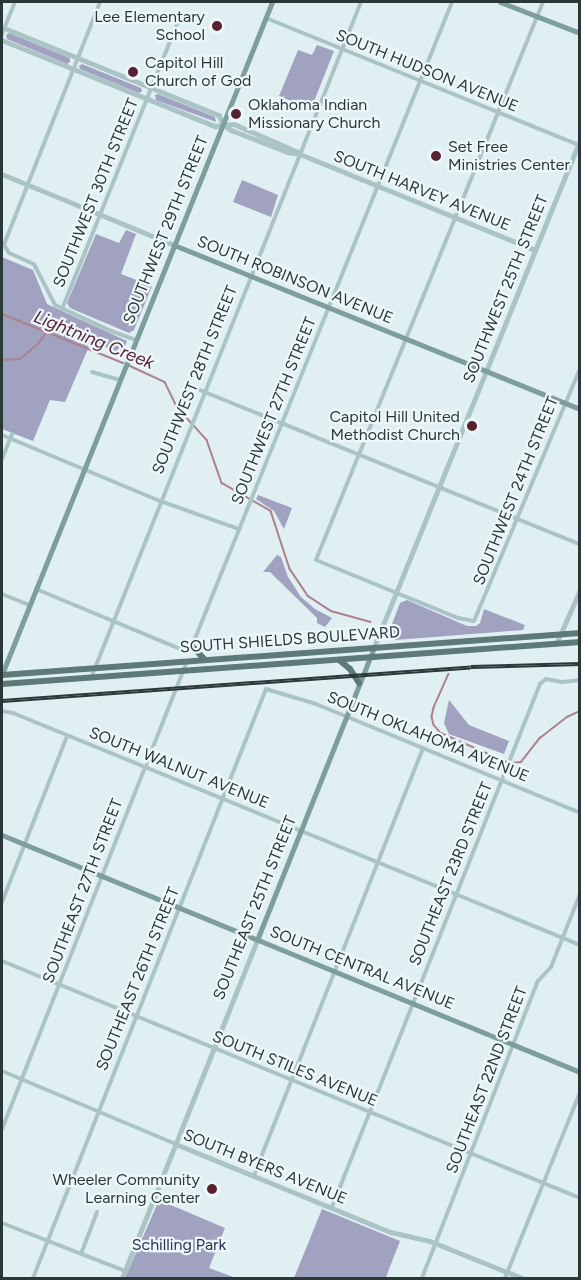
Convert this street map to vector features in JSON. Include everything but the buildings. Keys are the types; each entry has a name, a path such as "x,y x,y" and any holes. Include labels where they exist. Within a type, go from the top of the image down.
{"main road":[{"name":"SOUTHWEST 29TH STREET","path":"2,674 272,2"},
{"path":"500,2 579,33"},
{"name":"SOUTH ROBINSON AVENUE","path":"174,245 579,410"},
{"name":"SOUTH SHIELDS BOULEVARD","path":"2,674 579,633"},
{"name":"SOUTH SHIELDS BOULEVARD","path":"2,684 579,642"},
{"path":"192,646 205,660"},
{"name":"SOUTHEAST 25TH STREET","path":"257,940 374,647"},
{"path":"282,654 283,664"},
{"path":"339,660 350,669 359,682"},
{"name":"SOUTH CENTRAL AVENUE","path":"2,835 579,1072"}],"street":[{"path":"2,34 15,2"},
{"path":"100,2 5,238 5,248 9,253 27,258 34,264 51,301 62,309 136,340"},
{"name":"SOUTHWEST 28TH STREET","path":"91,678 160,501 193,424 203,391 361,2"},
{"name":"SOUTHWEST 27TH STREET","path":"239,529 452,2"},
{"path":"396,592 316,560 543,2"},
{"name":"SOUTH HUDSON AVENUE","path":"266,18 499,113 579,143"},
{"name":"SOUTHWEST 30TH STREET","path":"62,309 179,19"},
{"name":"SOUTH HARVEY AVENUE","path":"3,28 219,115 223,124"},
{"name":"SOUTH HARVEY AVENUE","path":"2,40 215,126 234,124 300,154 535,250"},
{"name":"SOUTHWEST 25TH STREET","path":"414,548 579,143"},
{"name":"SOUTH ROBINSON AVENUE","path":"2,174 174,245"},
{"name":"SOUTHWEST 24TH STREET","path":"396,592 458,618 474,621 519,519 579,369"},
{"path":"92,372 121,377"},
{"path":"190,386 579,544"},
{"path":"2,435 11,436 160,501 239,529 192,646 188,649 180,649 35,589"},
{"path":"2,459 11,436"},
{"name":"SOUTHEAST 25TH STREET","path":"374,647 414,548"},
{"path":"556,644 579,590"},
{"path":"2,594 28,605"},
{"name":"SOUTHEAST 27TH STREET","path":"2,1129 187,661"},
{"name":"SOUTHEAST 23RD STREET","path":"332,1207 540,684 546,679 562,682 579,680"},
{"name":"SOUTH OKLAHOMA AVENUE","path":"266,689 316,704 579,813"},
{"name":"SOUTHEAST 26TH STREET","path":"33,1278 266,689"},
{"name":"SOUTH WALNUT AVENUE","path":"2,711 13,713 579,945"},
{"path":"2,902 67,736"},
{"path":"254,1175 423,748"},
{"name":"SOUTHEAST 22ND STREET","path":"422,1278 539,978 551,967 579,894"},
{"name":"SOUTHEAST 25TH STREET","path":"122,1278 257,940"},
{"name":"SOUTH STILES AVENUE","path":"2,961 579,1198"},
{"name":"SOUTH BYERS AVENUE","path":"2,1071 394,1233 436,1244 507,1276 522,1278"},
{"path":"507,1276 579,1092"},
{"path":"81,1254 97,1212"},
{"path":"2,1223 125,1271"}],"green space":[{"path":"9,33 70,58 70,62 67,64 7,39 6,35"},
{"path":"317,45 334,51 311,109 279,96 298,50 312,55"},
{"path":"82,64 141,88 142,91 139,93 80,69 79,66"},
{"path":"158,94 215,117 216,122 156,100 155,95"},
{"path":"242,180 278,195 271,217 233,202"},
{"path":"126,230 136,234 121,274 152,286 134,330 129,333 70,308 67,303 96,234 119,243"},
{"path":"2,257 33,270 47,304 127,341 122,353 91,342 65,402 50,400 33,441 2,429"},
{"path":"258,495 292,508 284,529 274,511 256,499"},
{"path":"277,555 281,557 288,577 301,597 315,609 332,618 325,627 317,623 317,618 270,572 263,572"},
{"path":"407,600 467,626 476,626 480,623 484,609 525,625 523,630 395,640 389,632 400,603"},
{"path":"449,700 469,725 509,741 504,754 449,734 444,723"},
{"name":"Schilling Park","path":"159,1200 225,1228 209,1268 236,1278 125,1278"},
{"path":"322,1209 400,1241 386,1277 388,1278 294,1278"}],"waterway":[{"name":"Lightning Creek","path":"2,314 123,363"},
{"path":"4,360 20,359 38,344 46,333"},
{"name":"Lightning Creek","path":"128,365 165,382 177,407 207,440 222,483 271,511 290,569 308,596 331,611 371,622"},
{"name":"Lightning Creek","path":"449,674 434,708 432,717 434,725 441,733 507,762"},
{"name":"Lightning Creek","path":"511,763 521,762 540,738 567,717 580,711"}],"railway":[{"path":"2,701 471,667 580,664"}],"place":[{"name":"Lee Elementary School","path":"217,26"},
{"name":"Capitol Hill Church of God","path":"133,72"},
{"name":"Oklahoma Indian Missionary Church","path":"236,114"},
{"name":"Set Free Ministries Center","path":"436,156"},
{"name":"Capitol Hill United Methodist Church","path":"472,426"},
{"name":"Wheeler Community Learning Center","path":"212,1189"}]}
